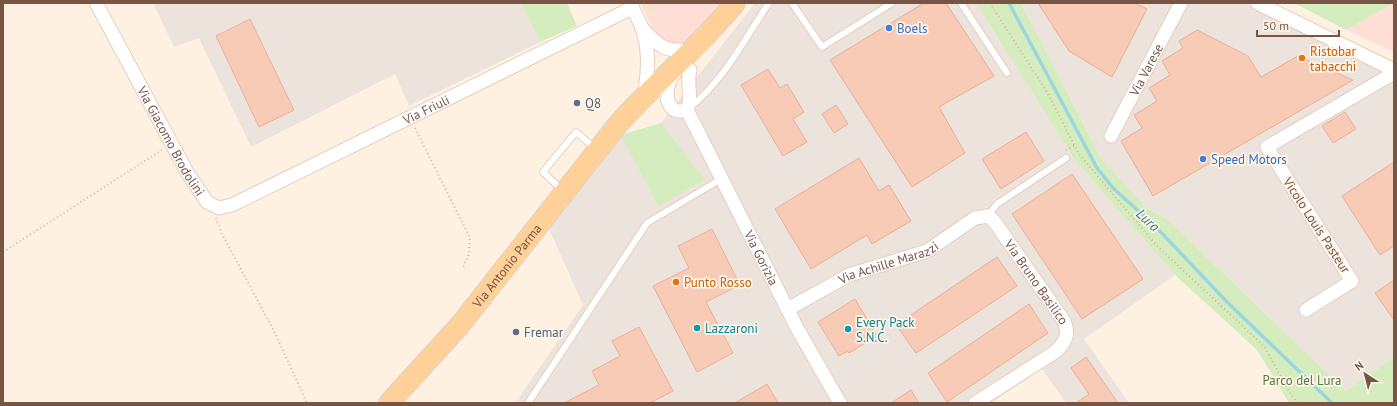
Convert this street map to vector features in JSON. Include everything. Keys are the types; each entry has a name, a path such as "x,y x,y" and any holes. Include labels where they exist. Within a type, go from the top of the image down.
{"main road":[{"name":"Via Antonio Parma","path":"389,403 460,325 618,123 692,50 735,3"},
{"name":"Via Antonio Parma","path":"618,123 665,94 735,24 749,3"}],"street":[{"name":"Via Giacomo Brodolini","path":"96,3 171,144 198,191 208,202 219,208"},
{"name":"Via Varese","path":"1111,136 1181,3"},
{"path":"1257,3 1394,70"},
{"path":"631,5 642,28 648,60 648,76 644,96"},
{"name":"Via Friuli","path":"219,208 232,205 631,5"},
{"path":"642,28 658,45 667,50 692,50 689,57 667,84 665,94 668,102 675,109 680,111 687,110 690,101 688,81 690,70"},
{"name":"Vicolo Louis Pasteur","path":"1306,310 1352,281 1267,147 1394,73"},
{"name":"Via Gorizia","path":"687,110 788,309 840,403"},
{"name":"Via Achille Marazzi","path":"788,309 849,275 926,251 975,218 988,216"},
{"name":"Via Bruno Basilico","path":"975,403 1055,352 1064,342 1067,333 1064,321 994,221 988,216"}],"lane":[{"path":"687,110 701,98 720,77 769,3"},
{"path":"792,3 822,48 892,3"},
{"path":"961,3 1007,74"},
{"path":"564,192 543,172 576,132 597,150"},
{"path":"988,216 997,204 1066,158"},
{"path":"528,403 647,223 721,179"}],"path":[{"path":"990,3 1047,92 1079,154 1157,246 1264,346 1290,393 1298,403"},
{"path":"409,116 470,238 469,254 463,268"},
{"path":"3,252 171,144"},
{"path":"219,208 215,216 222,234 275,333 307,403"}],"shaded area":[{"path":"153,3 521,3 540,42 409,106 395,74 251,147 199,38 174,47"},
{"path":"641,3 666,3 647,17"},
{"path":"666,3 730,3 692,41 679,46 664,42 656,35 647,17"},
{"path":"755,3 976,3 1074,159 1175,275 1084,339 1129,403 1066,403 1042,369 991,403 515,403 583,305 549,229 621,135 661,123"},
{"path":"1021,3 1244,3 1394,76 1394,357 1346,391 1169,221 1146,207 1102,160"},
{"path":"1394,3 1394,52 1346,30"}],"green space":[{"path":"521,3 567,3 577,26 540,42"},
{"name":"Parco del Lura","path":"976,3 1021,3 1102,160 1146,207 1169,221 1346,391 1394,357 1394,403 1289,403 1257,350 1175,275 1074,159"},
{"path":"1294,3 1394,3 1346,30"},
{"path":"661,123 705,180 658,206 621,135"}],"building":[{"path":"924,3 946,3 994,76 939,107 965,153 912,187 830,60"},
{"path":"1038,3 1135,3 1147,9 1112,77 1069,51"},
{"path":"250,19 294,110 259,127 216,36"},
{"path":"1197,30 1248,56 1261,77 1298,56 1353,80 1153,196 1121,141 1142,128 1134,115 1157,101 1149,88 1170,75 1162,61 1183,48 1179,41"},
{"path":"768,69 780,88 787,84 804,112 793,119 807,142 783,156 741,85"},
{"path":"836,105 848,124 834,133 822,114"},
{"path":"1345,112 1356,129 1333,143 1322,126"},
{"path":"1026,132 1044,161 1001,189 982,159"},
{"path":"859,158 879,191 889,185 911,221 872,244 867,235 811,269 775,209"},
{"path":"1394,162 1394,246 1380,255 1342,196"},
{"path":"1072,174 1143,279 1082,319 1012,214"},
{"path":"712,229 740,285 706,302 733,353 697,372 653,286 689,268 678,246"},
{"path":"997,257 1017,286 916,353 896,325"},
{"path":"1394,280 1394,320 1375,293"},
{"name":"Every Pack S.N.C.","path":"855,299 877,336 849,353 848,351 839,356 818,322"},
{"path":"1029,304 1048,333 947,402 928,373"},
{"path":"639,327 673,391 650,403 564,403 599,385 592,371 620,356 612,341"},
{"path":"1086,357 1118,403 1076,403 1089,394 1071,368"},
{"path":"767,384 778,403 735,403"},
{"path":"911,390 919,403 891,403"}],"waterway":[{"name":"Lura","path":"1009,3 1097,168 1113,188 1155,226 1227,302 1332,403"}],"place":[{"name":"Boels","path":"889,28"},
{"name":"Ristobar tabacchi","path":"1302,58"},
{"name":"Q8","path":"577,103"},
{"name":"Speed Motors","path":"1203,159"},
{"name":"Punto Rosso","path":"676,282"},
{"name":"Lazzaroni","path":"697,328"},
{"name":"Every Pack S.N.C.","path":"848,329"},
{"name":"Fremar","path":"516,332"}]}
